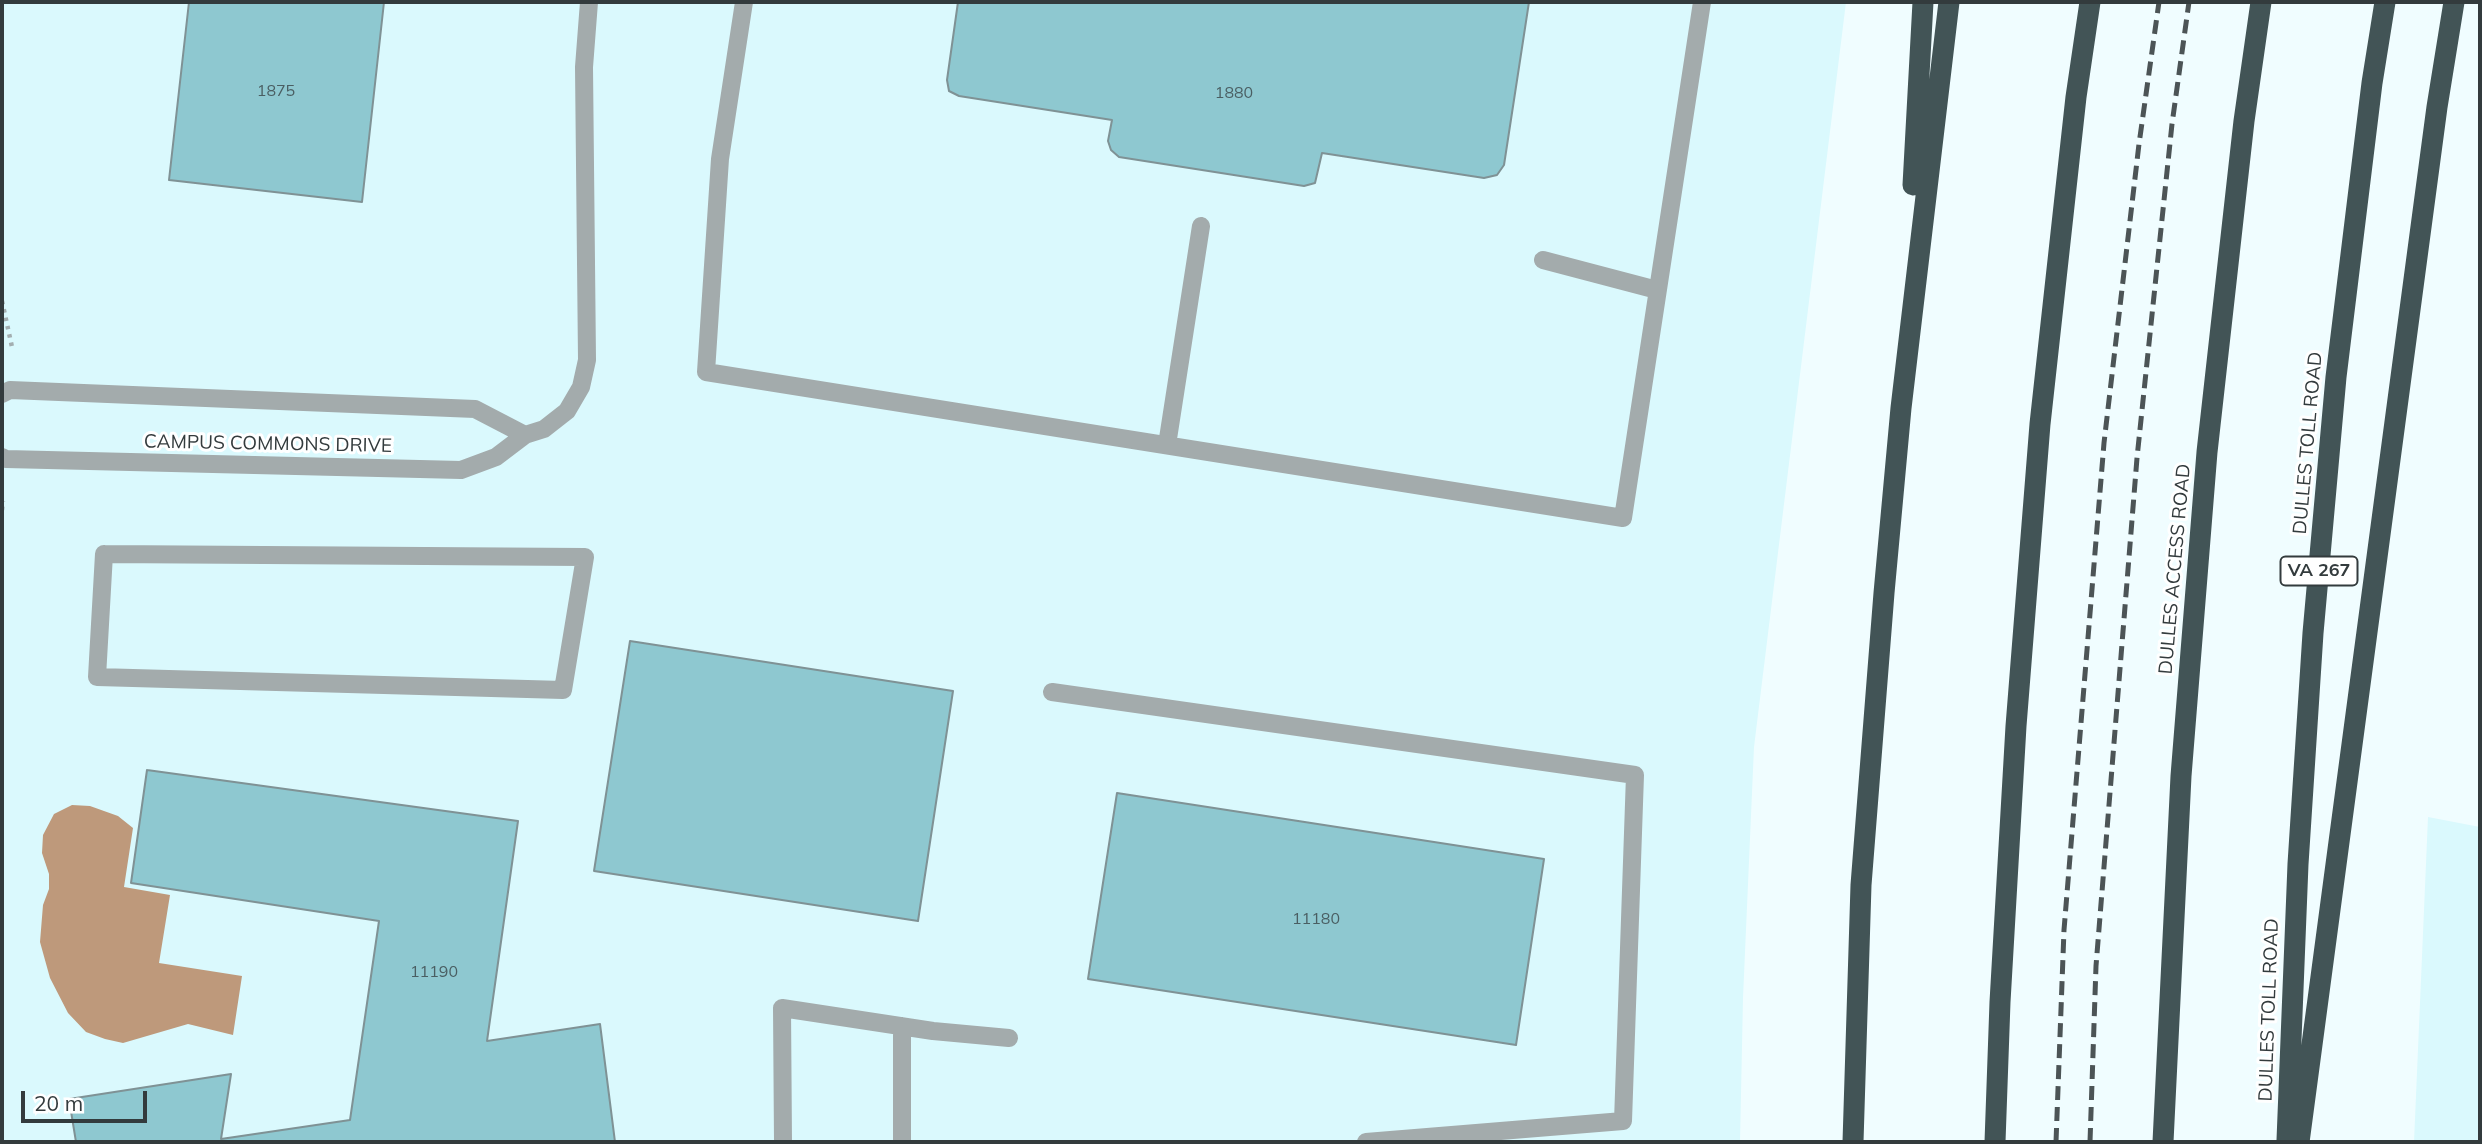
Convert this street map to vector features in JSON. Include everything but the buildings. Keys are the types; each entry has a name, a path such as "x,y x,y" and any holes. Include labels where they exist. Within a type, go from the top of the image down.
{"highway":[{"path":"1901,408 1923,2"},
{"path":"1853,1142 1861,885 1884,593 1901,408 1949,2"},
{"path":"1995,1142 2015,740 2040,424 2076,97 2090,2"},
{"name":"DULLES ACCESS ROAD","path":"2163,1142 2181,776 2207,452 2244,121 2261,2"},
{"name":"DULLES TOLL ROAD","path":"2287,1142 2298,864 2314,620 2336,377 2372,83 2385,2"},
{"path":"2299,1142 2437,107 2454,2"}],"street":[{"name":"CAMPUS COMMONS DRIVE","path":"2,457 461,470 496,457 525,435 544,429 567,411 581,387 587,360 584,67 589,2"},
{"path":"744,2 720,159 706,372 1623,518 1702,2"},
{"path":"1167,445 1201,226"},
{"path":"1543,260 1657,290"},
{"path":"2,394 10,390 475,409 525,435"},
{"path":"104,554 585,557 563,690 97,677 104,554"},
{"path":"1052,692 1635,775 1623,1121 1366,1142"},
{"path":"783,1142 782,1008 933,1031 1009,1038"},
{"path":"902,1026 902,1142"}],"path":[{"path":"2,301 12,347"},
{"path":"2,510 3,501"}],"shaded area":[{"path":"2,2 1846,2 1754,747 1743,998 1740,1142 2,1142"},
{"path":"72,805 90,806 118,816 133,828 124,887 170,895 159,963 242,976 233,1035 188,1024 123,1043 86,1032 68,1013 50,978 40,942 43,905 49,889 49,874 42,853 43,835 54,814"},
{"path":"2428,817 2480,827 2480,1142 2414,1142"}],"railway":[{"path":"2056,1142 2064,930 2104,443 2139,144 2159,2"},
{"path":"2090,1142 2096,966 2137,458 2172,124 2189,2"}]}
